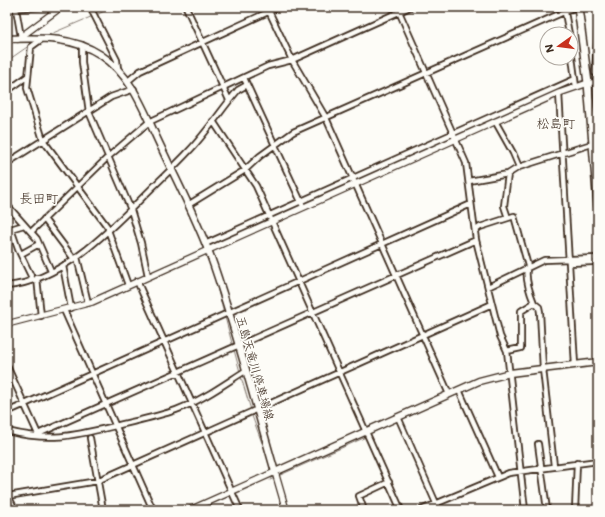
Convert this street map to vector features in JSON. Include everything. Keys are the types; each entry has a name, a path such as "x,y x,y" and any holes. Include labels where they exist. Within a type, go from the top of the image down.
{"highway":[{"path":"578,7 596,142 598,205"}],"main road":[{"name":"五島天竜川停車場線","path":"7,39 19,38 68,41 82,45 101,55 118,69 134,89 206,246 228,313 275,472"},
{"path":"275,472 479,381 510,373 598,362"}],"street":[{"path":"7,9 39,7"},
{"path":"19,38 54,9 61,7"},
{"path":"90,7 117,60 118,69"},
{"path":"186,7 229,100"},
{"path":"128,81 140,71 268,9 279,7"},
{"path":"397,7 466,163 476,240 500,336 507,351 525,510"},
{"path":"31,232 77,185 149,122 268,66 292,60 410,7"},
{"path":"188,205 245,170 260,156 293,132 565,9 575,7"},
{"path":"16,9 19,38"},
{"path":"268,9 292,60 326,118 449,394"},
{"path":"565,9 568,26"},
{"path":"595,73 598,28"},
{"path":"41,39 31,47 27,88 43,140 109,229 128,285"},
{"path":"82,45 82,62 89,112 131,210 148,276"},
{"path":"573,66 576,87"},
{"path":"7,91 28,76"},
{"path":"244,78 302,204"},
{"path":"7,324 88,303 148,276 206,246 454,136 575,79"},
{"path":"454,136 495,121 559,93 588,83 598,82"},
{"path":"7,286 35,279 51,272 76,258 92,246 131,210 189,151 229,100 238,90 247,85"},
{"path":"7,163 112,97 134,89"},
{"path":"559,93 575,365"},
{"path":"213,121 256,186 402,510"},
{"path":"495,121 513,153 518,166"},
{"path":"468,181 508,174 518,166 596,142"},
{"path":"508,174 504,206 508,218"},
{"path":"7,204 31,232 39,244 51,272"},
{"path":"7,412 471,204"},
{"path":"475,231 480,227 514,216 528,266 528,284 534,303 539,307 540,312 542,369 554,466"},
{"path":"44,219 76,258 88,303"},
{"path":"24,225 9,230 20,254 35,279 41,316"},
{"path":"7,366 38,434 476,240"},
{"path":"20,254 39,244"},
{"path":"569,261 598,258"},
{"path":"488,287 544,260 592,262"},
{"path":"63,266 71,308"},
{"path":"137,281 204,433 240,510"},
{"path":"507,351 521,348 521,311 534,303"},
{"path":"15,510 8,494 97,481 492,304"},
{"path":"64,310 106,404 114,426 153,510"},
{"path":"7,432 26,436 52,438 76,436 144,420 192,403 245,371"},
{"path":"460,390 498,477"},
{"path":"398,417 439,510"},
{"path":"90,438 103,510"},
{"path":"538,444 547,510"},
{"path":"421,510 509,473 598,461"},
{"path":"576,510 577,463"},
{"path":"190,510 275,472 286,510"},
{"path":"364,510 359,496 389,482"}],"waterway":[{"path":"87,7 92,16"},
{"path":"96,15 113,7"},
{"path":"46,36 93,16"},
{"path":"7,61 30,45"},
{"path":"591,78 597,76 598,68"},
{"path":"577,82 584,80"},
{"path":"564,86 574,83"},
{"path":"356,179 395,162"},
{"path":"341,186 353,181"},
{"path":"272,217 280,213"},
{"path":"211,247 210,244 269,218"},
{"path":"212,251 223,285"},
{"path":"217,287 224,314"},
{"path":"225,317 233,347"},
{"path":"234,350 240,372"},
{"path":"241,377 251,410"},
{"path":"251,413 262,443"},
{"path":"7,434 35,439 60,439 114,429"},
{"path":"369,435 404,510"},
{"path":"278,476 366,437"},
{"path":"270,480 275,478"},
{"path":"7,504 10,510"}],"tunnel":[{"path":"592,262 598,262"}],"district":[{"name":"松島町","path":"556,122"},
{"name":"長田町","path":"39,197"}]}
